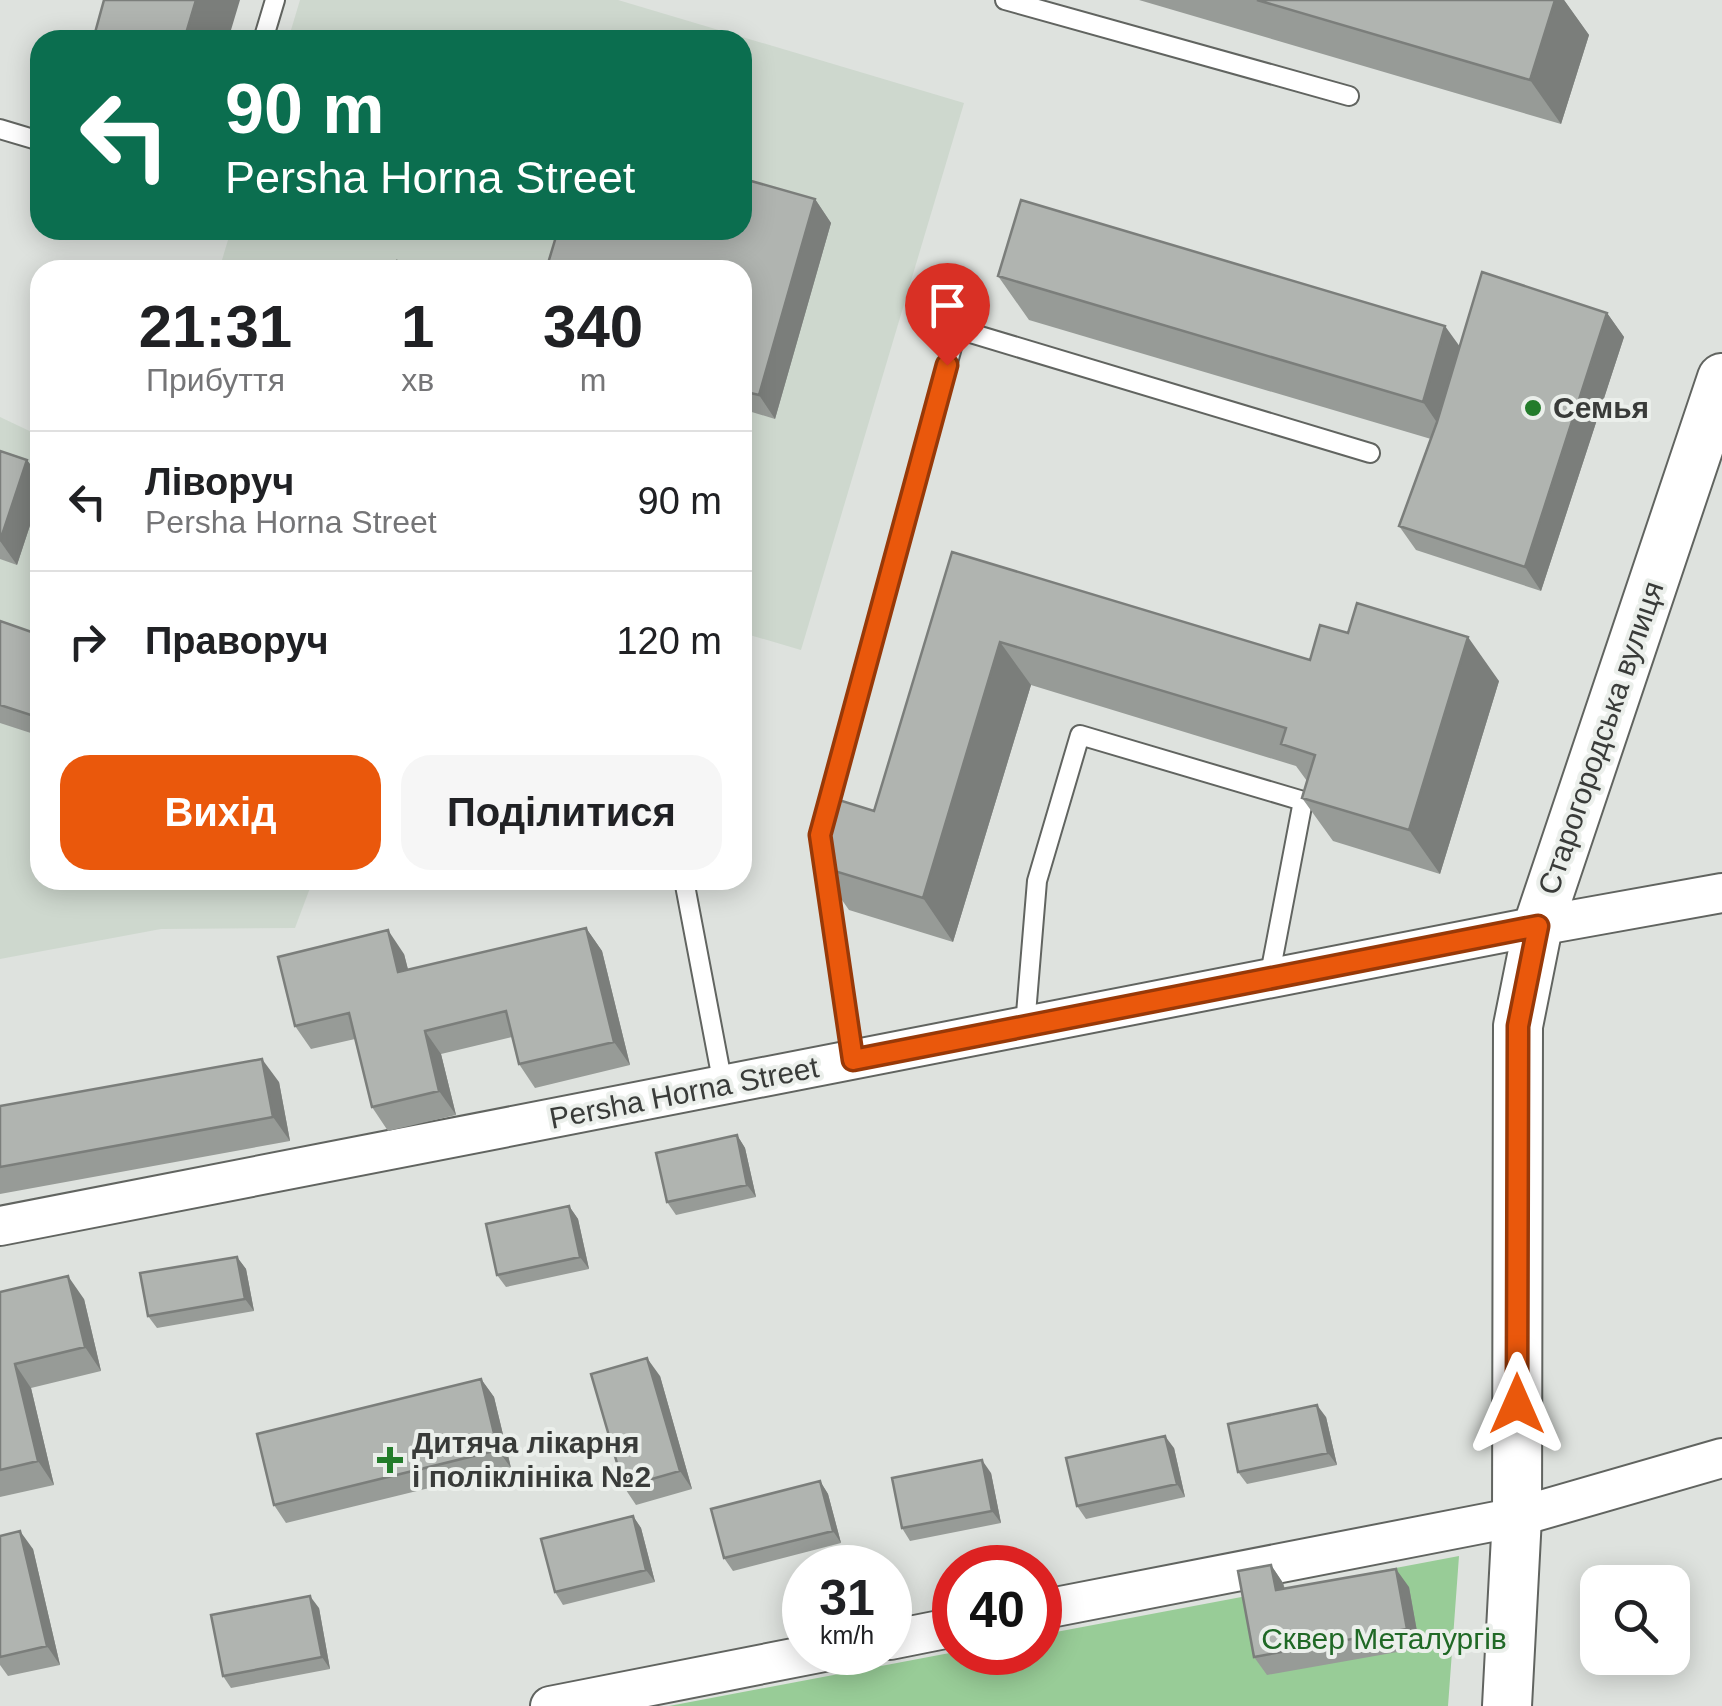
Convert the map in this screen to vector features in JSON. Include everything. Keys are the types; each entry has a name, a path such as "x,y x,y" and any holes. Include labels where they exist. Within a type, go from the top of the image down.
{"street":[{"name":"Старогородська вулиця","path":"1507,1706 1517,1517 1518,1026 1538,926 1722,378"},
{"name":"Persha Horna Street","path":"0,1226 1722,893"},
{"path":"1062,1606 1517,1517 1722,1458"},
{"path":"550,1706 782,1660"}],"lane":[{"path":"266,30 275,0"},
{"path":"1006,0 1349,96"},
{"path":"0,129 30,138"},
{"path":"853,1060 820,835 957,328 1370,452"},
{"path":"1026,1026 1037,881 1080,735 1303,801 1269,979"},
{"path":"686,890 724,1085"}],"shaded area":[{"path":"300,0 618,0 719,30 291,30"},
{"path":"752,40 964,103 801,650 752,636 752,260 222,260 228,240 752,240"},
{"path":"0,417 30,431 30,890 309,890 295,928 161,929 0,959"}],"green space":[{"name":"Сквер Металургів","path":"1459,1556 1448,1706 669,1706 833,1675 912,1675 912,1660 932,1656 932,1675 1062,1675 1062,1631"}],"building":[{"path":"104,0 196,0 187,30 96,30"},
{"path":"1257,0 1555,0 1530,80"},
{"path":"752,181 815,199 759,395 752,393 752,260 549,260 555,240 752,240"},
{"path":"1021,200 1445,326 1423,402 998,276"},
{"name":"Семья","path":"1482,272 1607,313 1525,567 1399,526 1437,422"},
{"path":"0,451 27,460 0,541"},
{"path":"952,552 1310,660 1320,625 1348,633 1357,603 1468,637 1409,830 1302,798 1315,755 1281,744 1286,728 1000,642 923,898 818,866 839,800 874,811"},
{"path":"0,621 30,632 30,715 0,705"},
{"path":"586,928 614,1042 519,1064 506,1011 425,1031 439,1091 372,1107 349,1013 295,1026 278,957 388,930 398,972"},
{"path":"262,1059 273,1117 0,1167 0,1106"},
{"path":"737,1135 747,1185 667,1202 656,1153"},
{"path":"569,1206 580,1257 497,1275 486,1224"},
{"path":"237,1257 245,1299 148,1316 140,1273"},
{"path":"68,1276 85,1347 15,1364 38,1461 0,1470 0,1292"},
{"path":"647,1358 680,1471 624,1487 591,1374"},
{"name":"Дитяча лікарня і поліклініка №2","path":"481,1379 498,1450 274,1505 257,1434"},
{"path":"1317,1405 1328,1453 1238,1472 1228,1424"},
{"path":"1165,1436 1177,1484 1077,1506 1066,1458"},
{"path":"982,1460 992,1511 902,1528 892,1478"},
{"path":"820,1481 833,1531 724,1558 711,1509"},
{"path":"633,1516 646,1570 555,1592 541,1539"},
{"path":"20,1531 47,1646 0,1657 0,1536"},
{"path":"1271,1565 1276,1590 1396,1569 1407,1629 1254,1657 1238,1571"},
{"path":"310,1596 322,1657 223,1676 211,1615"}],"place":[{"name":"Семья","path":"1533,408"},
{"name":"Дитяча лікарня і поліклініка №2","path":"390,1460"}],"route":[{"path":"947,365 820,835 853,1060 1538,926 1518,1026 1517,1404"}]}
